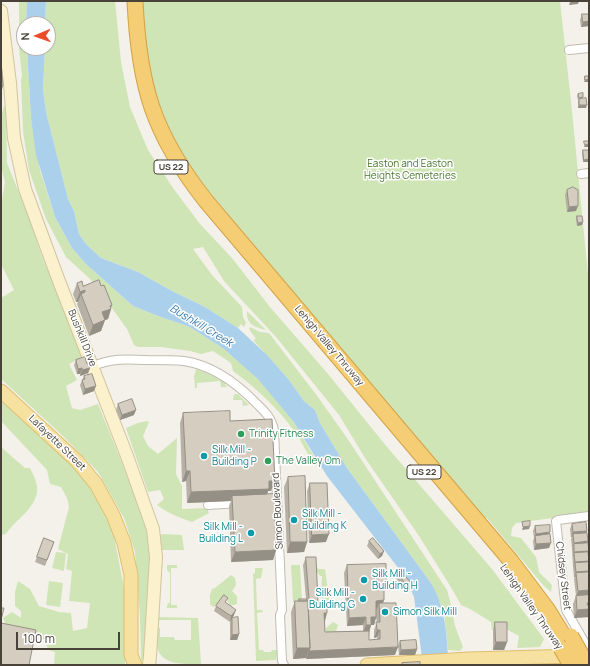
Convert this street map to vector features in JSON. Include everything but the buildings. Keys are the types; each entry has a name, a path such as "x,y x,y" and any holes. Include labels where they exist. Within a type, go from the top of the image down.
{"highway":[{"name":"Lehigh Valley Thruway","path":"126,1 129,45 139,98 153,136 176,174 206,212 504,568 538,613 566,641 571,665"},
{"name":"Lehigh Valley Thruway","path":"135,1 138,53 146,92 162,134 183,170 206,201 511,561 547,608 581,665"},
{"path":"566,641 587,665"}],"main road":[{"name":"Lafayette Street","path":"1,391 77,461 96,484 114,516 124,542 131,575 132,662"},
{"path":"367,665 455,660 589,656"}],"street":[{"name":"Bushkill Drive","path":"1,11 10,83 14,138 31,208 93,366 154,531 156,564 150,656 148,665"},
{"path":"569,50 589,48"},
{"name":"Simon Boulevard","path":"93,366 110,360 126,359 184,362 204,367 236,384 266,413 273,424 280,501 282,610 280,615 282,661 285,665"},
{"path":"268,502 280,501"},
{"path":"208,505 246,503"},
{"name":"Chidsey Street","path":"589,516 557,520 566,610 589,650"}],"green space":[{"path":"19,1 27,1 26,16 19,16"},
{"path":"46,1 115,1 121,62 130,107 148,150 173,188 200,224 232,258 270,307 328,374 387,447 492,569 544,639 540,647 517,648 519,636 506,629 492,630 491,622 461,605 419,536 365,458 339,415 276,337 224,281 203,247 193,249 212,275 242,307 243,317 246,323 244,327 241,324 238,328 205,307 138,272 101,258 86,244 79,234 74,211 68,199 46,112 43,89 45,56 56,56 56,16 45,16"},
{"name":"Easton and Easton Heights Cemeteries","path":"143,1 560,1 589,285 589,513 516,523 512,528 511,536 521,538 536,557 539,572 552,585 551,592 543,585 487,518 484,518 213,196 195,172 180,149 169,127 153,82 148,57"},
{"path":"20,56 27,56 31,118 40,170 55,217 72,248 86,264 133,306 190,327 224,349 247,368 270,391 293,421 316,460 312,461 295,432 274,407 258,391 233,371 231,363 213,351 201,354 161,347 138,347 134,345 127,329 101,293 89,278 66,257 46,219 29,170 23,131 22,75"},
{"path":"6,105 7,163 28,215 42,257 84,357 69,364 77,380 66,386 72,408 80,410 98,404 147,527 150,557 144,659 141,660 140,616 135,552 124,518 98,472 64,437 1,379 1,298 14,290 1,264 1,206 5,182 1,166 1,117 4,106"},
{"path":"247,311 266,330 258,328 249,322"},
{"path":"250,327 260,332 269,333 318,397 349,441 447,590 455,626 463,647 460,651 448,650 444,612 431,583 347,468 320,423 315,410 304,401 289,380 253,340 256,339 249,329"},
{"path":"196,369 227,383 225,385 228,387 221,387 220,381 197,383 197,388 195,388 194,377"},
{"path":"234,394 238,394 249,405 243,406 242,400 233,400"},
{"path":"1,401 20,416 76,469 95,493 114,536 124,588 125,665 54,665 55,652 49,650 40,633 7,627 3,618 12,612 21,618 21,611 15,606 15,592 18,581 30,589 39,606 59,612 71,613 73,631 87,628 90,603 69,601 72,571 66,569 68,554 58,549 69,507 67,498 61,487 50,484 47,470 1,421"},
{"path":"147,421 149,422 143,436 148,446 158,454 177,438 176,474 182,486 182,509 207,508 209,513 192,522 178,517 157,505 164,499 160,490 148,492 126,428"},
{"path":"1,447 25,468 30,468 36,480 37,490 36,498 27,511 6,534 2,535"},
{"path":"160,535 182,535 184,550 162,550"},
{"path":"56,552 66,553 64,571 52,568"},
{"path":"167,565 177,565 177,568 171,568 171,605 177,605 177,608 167,608 167,605 170,602 170,573 167,570"},
{"path":"291,565 300,565 302,602 293,602"},
{"path":"313,565 319,569 325,569 330,606 318,606 318,602 321,602 322,576 314,572"},
{"path":"255,568 263,568 261,578 256,579 257,610 262,610 263,612 257,613 259,650 271,652 272,650 278,650 276,660 256,661 253,574 255,573"},
{"path":"231,575 235,578 236,585 232,591 237,596 237,604 230,606 227,600 213,607 210,604 212,589"},
{"path":"49,581 63,583 60,607 46,605"},
{"path":"159,617 198,618 201,664 181,664 168,660 159,653 157,646 157,627 160,628 160,637 174,637 175,640 191,640 191,620 159,620"},
{"path":"333,622 338,626 335,633 326,634 326,628"}],"water":[{"path":"27,1 46,1 45,16 26,16"},
{"name":"Bushkill Creek","path":"27,56 45,56 43,89 46,112 68,199 74,211 79,234 86,244 101,258 138,272 205,307 238,328 267,355 289,380 304,401 315,410 320,423 347,468 431,583 443,613 449,665 423,665 414,597 406,578 327,476 293,421 258,379 224,349 190,327 133,306 86,264 72,248 55,217 36,155 31,118"}],"place":[{"name":"Trinity Fitness","path":"241,434"},
{"name":"Silk Mill - Building P","path":"204,456"},
{"name":"The Valley Om","path":"268,461"},
{"name":"Silk Mill - Building K","path":"294,520"},
{"name":"Silk Mill - Building L","path":"251,533"},
{"name":"Silk Mill - Building H","path":"364,580"},
{"name":"Silk Mill - Building G","path":"363,599"},
{"name":"Simon Silk Mill","path":"385,612"}]}
